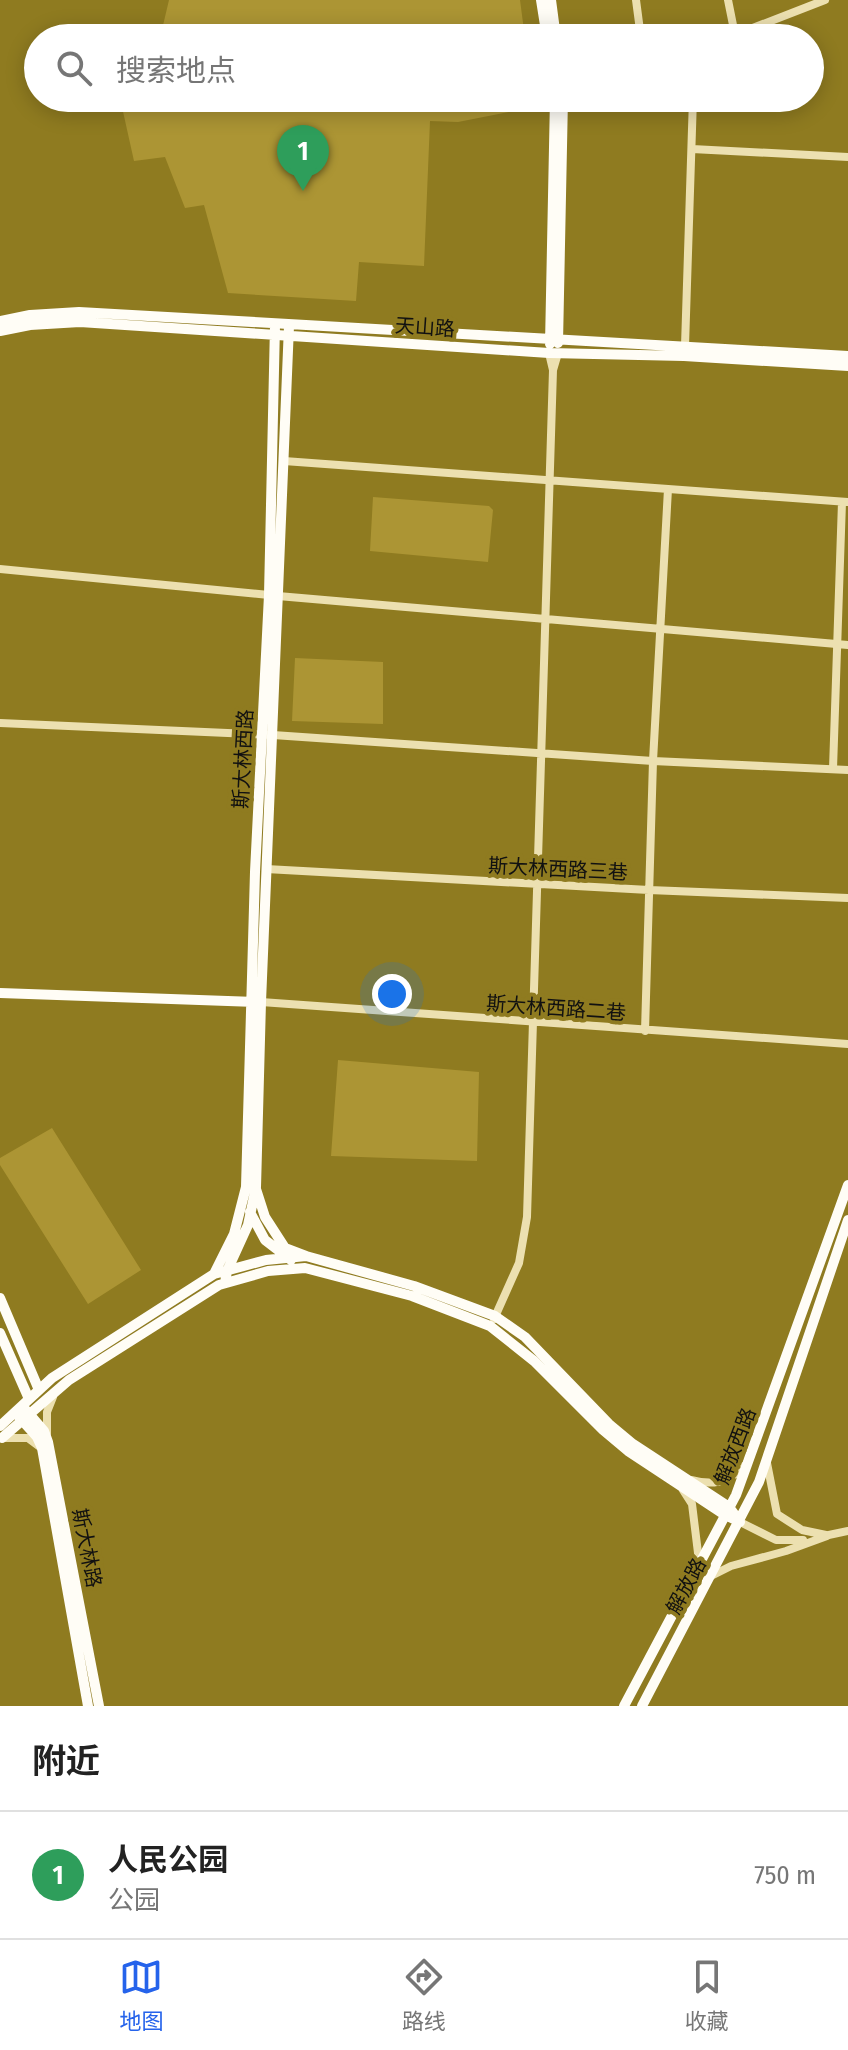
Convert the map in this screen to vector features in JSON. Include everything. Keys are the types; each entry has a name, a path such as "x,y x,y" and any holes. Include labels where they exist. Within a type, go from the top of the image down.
{"main road":[{"path":"541,0 545,24"},
{"path":"551,0 554,24"},
{"path":"554,340 555,112"},
{"path":"553,353 562,112"},
{"name":"天山路","path":"0,321 30,315 79,312 553,353 684,356 848,366"},
{"name":"天山路","path":"0,331 30,325 80,322 275,330"},
{"name":"斯大林西路","path":"274,596 275,330"},
{"name":"天山路","path":"289,331 554,340 848,356"},
{"name":"斯大林西路","path":"246,1195 266,869 268,735 289,331"},
{"name":"斯大林西路","path":"256,1187 255,872 268,735"},
{"path":"0,993 257,1002"},
{"name":"解放西路","path":"624,1706 698,1569 750,1460 848,1185"},
{"path":"225,1283 227,1271 248,1225 256,1187"},
{"path":"256,1187 265,1217 285,1248 305,1262"},
{"path":"246,1195 250,1213 265,1240 288,1259"},
{"path":"214,1274 234,1234 246,1195"},
{"name":"解放西路","path":"759,1482 848,1220"},
{"path":"1,1434 39,1390 64,1370 214,1274 266,1260 288,1259 493,1321 619,1444 680,1480 740,1522"},
{"path":"24,1410 225,1283 305,1262"},
{"path":"0,1298 39,1390"},
{"name":"斯大林路","path":"0,1333 24,1410 37,1437 45,1445 99,1706"},
{"name":"斯大林路","path":"45,1445 88,1706"},
{"name":"解放路","path":"642,1706 759,1482"}],"street":[{"path":"636,0 639,24"},
{"path":"728,0 730,24"},
{"path":"762,24 825,0"},
{"path":"685,346 693,112"},
{"path":"692,149 848,157"},
{"path":"493,1321 519,1263 527,1217 553,353"},
{"path":"284,461 845,502 833,769"},
{"path":"645,1031 653,761 668,489"},
{"path":"0,569 98,581 848,645"},
{"path":"0,723 268,735 653,761 848,770"},
{"name":"斯大林西路三巷","path":"266,869 848,898"},
{"name":"斯大林西路二巷","path":"257,1002 848,1044"},
{"path":"1,1434 28,1438 45,1445 47,1412 59,1388"},
{"path":"767,1453 767,1471 777,1514 802,1530 827,1536"},
{"path":"680,1480 703,1483 724,1481 734,1477 750,1460"},
{"path":"680,1480 692,1504 699,1551 698,1569"},
{"path":"740,1522 776,1540 799,1541 848,1531"},
{"path":"711,1576 731,1566 827,1536"}],"shaded area":[{"path":"169,0 520,0 523,24 163,24"},
{"path":"123,112 509,112 458,122 430,121 424,266 359,262 356,301 228,293 204,205 185,208 165,157 134,161"},
{"path":"373,497 489,506 493,510 488,562 370,551"},
{"path":"295,658 383,662 383,724 292,721"},
{"path":"338,1060 479,1072 477,1161 331,1156"},
{"path":"52,1128 141,1270 88,1304 0,1165 0,1158"}],"place":[{"name":"人民公园","path":"303,191"}]}
